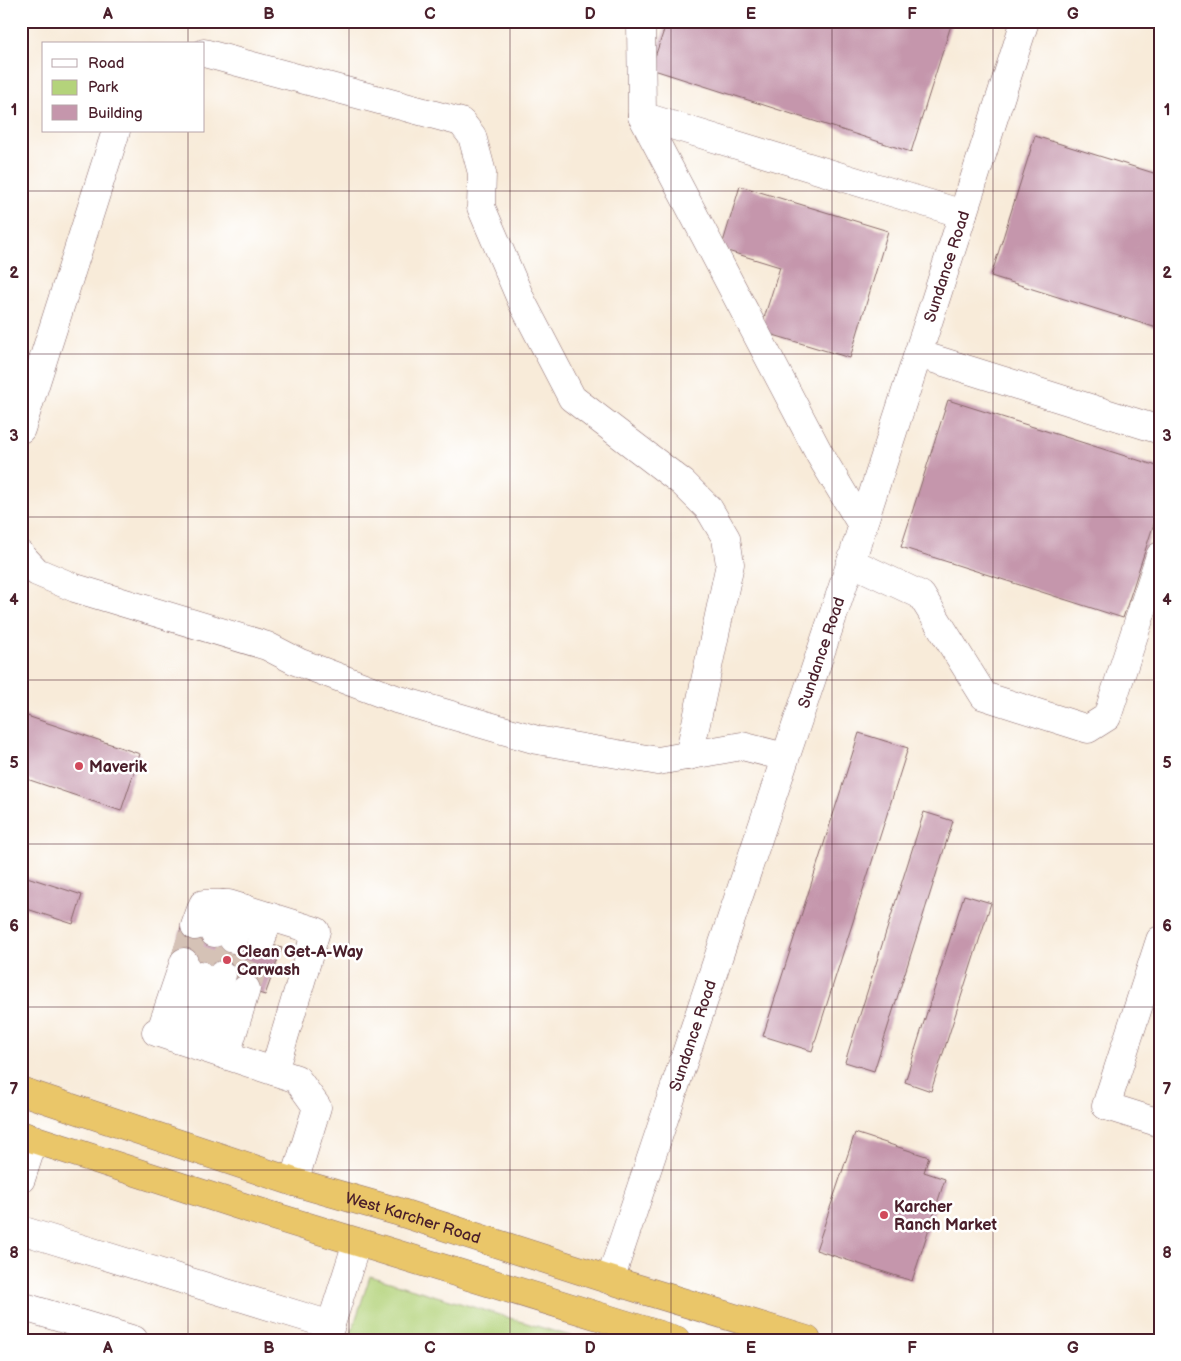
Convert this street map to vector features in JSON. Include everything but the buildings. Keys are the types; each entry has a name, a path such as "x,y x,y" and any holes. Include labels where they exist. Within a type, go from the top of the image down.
{"highway":[{"name":"West Karcher Road","path":"21,1091 294,1182 396,1211 610,1280 807,1340"},
{"path":"27,1137 357,1242 676,1340"}],"street":[{"path":"640,21 642,116 820,455 862,526"},
{"name":"Sundance Road","path":"610,1280 851,562 1025,21"},
{"path":"205,53 462,122 472,136 482,173 482,207 522,302 572,398 683,483 709,509 726,538 730,564 689,756"},
{"path":"642,116 963,214"},
{"path":"21,429 116,132"},
{"path":"918,354 1160,430"},
{"path":"21,555 37,572 75,588 267,646 298,662 396,699 537,740 658,761 742,746 785,757"},
{"path":"851,562 921,595 984,696 1088,730 1107,717 1160,556"},
{"path":"233,906 215,931 203,904 233,906 264,932 316,931 274,1071"},
{"path":"1160,940 1106,1106 1160,1123"},
{"path":"185,1041 202,972 185,1041"},
{"path":"185,1041 246,991"},
{"path":"185,1041 297,1078 317,1106 294,1182"},
{"path":"21,1179 27,1137"},
{"path":"21,1230 329,1332 357,1242"},
{"path":"21,1306 67,1330 134,1340"}],"green space":[{"path":"370,1276 583,1340 349,1340"}],"tunnel":[{"path":"184,962 195,926"},
{"path":"200,975 214,933"},
{"path":"222,975 233,939"},
{"path":"246,989 261,941"}],"place":[{"name":"Maverik","path":"79,766"},
{"name":"Clean Get-A-Way Carwash","path":"227,960"},
{"name":"Karcher Ranch Market","path":"884,1215"}]}
